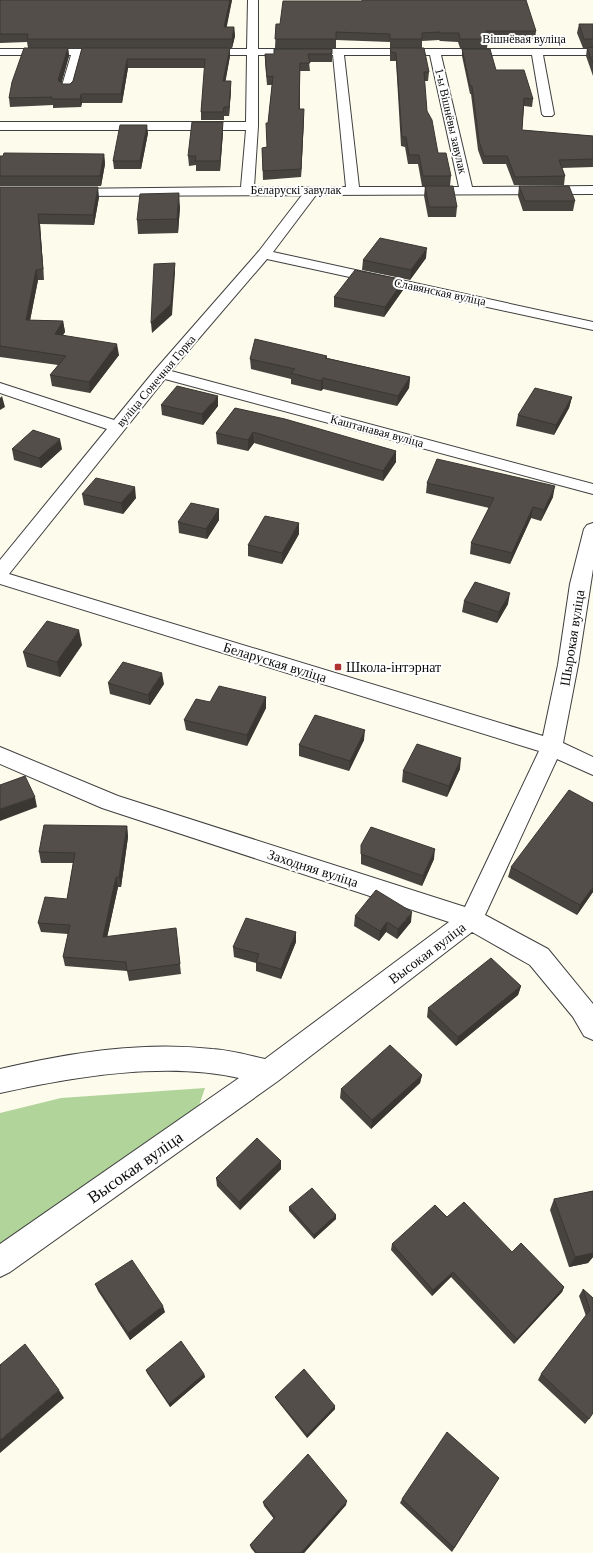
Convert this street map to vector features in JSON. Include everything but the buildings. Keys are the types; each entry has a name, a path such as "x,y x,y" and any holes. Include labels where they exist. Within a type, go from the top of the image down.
{"street":[{"path":"246,191 252,126 253,0"},
{"path":"0,52 125,52"},
{"path":"67,89 77,52"},
{"name":"Вішнёвая вуліца","path":"188,52 593,52"},
{"path":"338,52 353,190"},
{"name":"1-ы Вішнёвы завулак","path":"435,52 466,190"},
{"path":"537,52 548,114"},
{"path":"0,126 252,126"},
{"name":"вуліца Сонечная Горка","path":"0,573 161,373 264,254 313,190"},
{"name":"Беларускі завулак","path":"56,192 593,190"},
{"name":"Славянская вуліца","path":"264,254 593,326"},
{"name":"Каштанавая вуліца","path":"161,373 593,489"},
{"path":"0,388 118,427"},
{"name":"Шырокая вуліца","path":"552,747 568,665 586,586 593,529"},
{"name":"Беларуская вуліца","path":"0,578 552,747 593,767"},
{"name":"Высокая вуліца","path":"0,1262 269,1072 471,919 552,747"},
{"name":"Заходняя вуліца","path":"0,755 110,802 471,919 539,957 582,1009 593,1028"},
{"path":"0,1081 35,1072 118,1060 204,1060 269,1072"}],"green space":[{"path":"205,1088 192,1126 0,1268 0,1113 61,1098"}],"place":[{"name":"Школа-інтэрнат","path":"338,667"}]}
